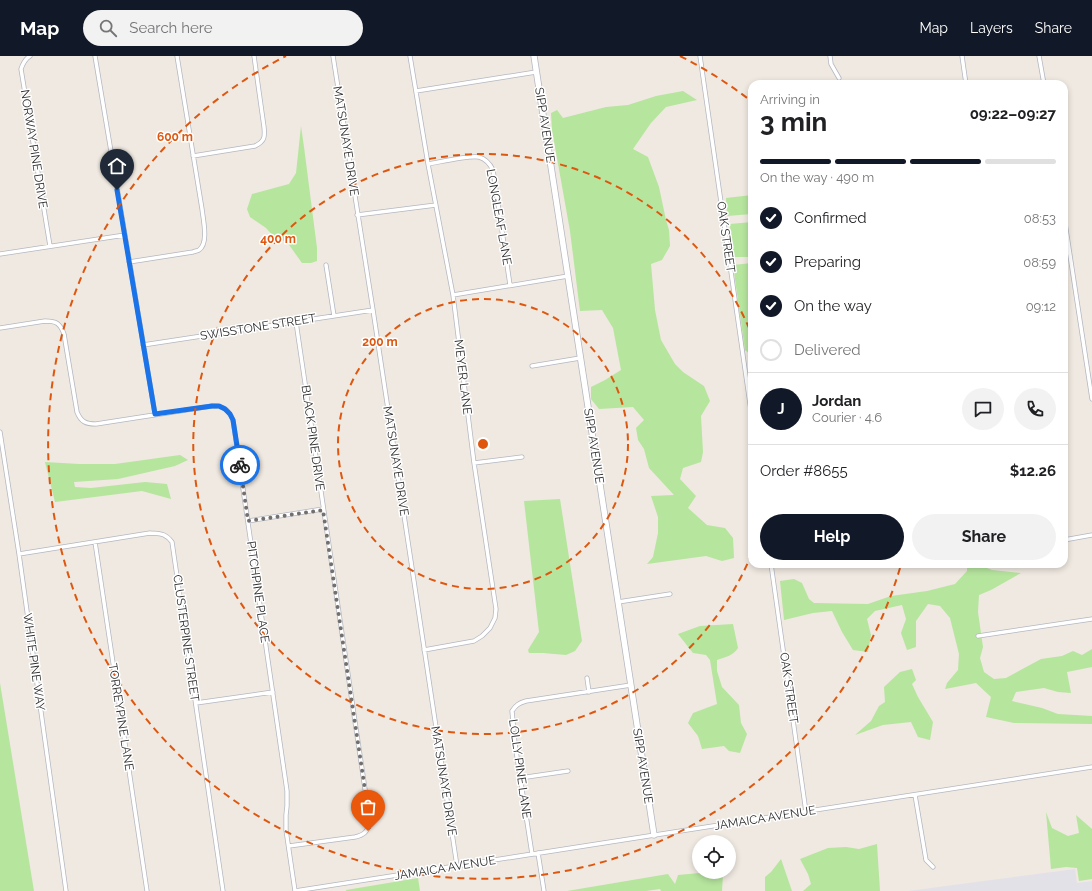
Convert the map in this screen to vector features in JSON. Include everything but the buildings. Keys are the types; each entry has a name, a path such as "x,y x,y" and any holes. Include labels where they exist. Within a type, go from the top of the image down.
{"street":[{"name":"NORWAY PINE DRIVE","path":"30,56 23,63 21,69 50,246"},
{"path":"95,56 155,414"},
{"path":"129,262 193,252 200,249 203,245 205,233 176,56"},
{"path":"193,156 255,146 261,143 264,138 264,127 254,56"},
{"name":"MATSUNAYE DRIVE","path":"333,56 457,866"},
{"name":"MEYER LANE","path":"410,56 428,164 453,295 474,463 496,609 495,618 490,628 474,641 424,650"},
{"name":"SIPP AVENUE","path":"534,56 654,835"},
{"name":"OAK STREET","path":"700,56 748,377"},
{"path":"830,56 831,64 839,78"},
{"path":"962,56 965,80"},
{"path":"1039,56 1043,80"},
{"path":"416,91 536,72"},
{"name":"LONGLEAF LANE","path":"428,164 471,157 480,157 490,163 493,170 510,285"},
{"path":"358,215 436,205"},
{"path":"0,254 125,235"},
{"path":"1068,242 1092,399"},
{"path":"326,265 334,316"},
{"path":"453,295 568,276"},
{"name":"SWISSTONE STREET","path":"143,345 373,310"},
{"name":"PITCHPINE PLACE","path":"0,328 44,321 52,321 58,323 62,327 77,412 79,418 89,424 212,406 219,406 230,414 233,420 287,791 286,830 295,891"},
{"name":"BLACK PINE DRIVE","path":"289,846 355,837 368,831 370,823 296,322"},
{"path":"532,366 580,358"},
{"name":"WHITE PINE WAY","path":"0,432 19,554 66,891"},
{"path":"474,463 522,457"},
{"path":"248,521 323,510"},
{"name":"CLUSTERPINE STREET","path":"19,554 150,533 167,536 172,542 223,891"},
{"path":"1068,539 1092,535"},
{"name":"TORREYPINE LANE","path":"95,542 147,891"},
{"name":"OAK STREET","path":"772,568 806,812"},
{"path":"618,602 670,594"},
{"path":"978,636 1092,619"},
{"path":"587,678 589,692"},
{"name":"LOLLY PINE LANE","path":"532,854 520,778 512,711 520,703 526,701 631,685"},
{"path":"196,703 273,692"},
{"name":"JAMAICA AVENUE","path":"295,891 1092,767"},
{"path":"520,778 568,771"},
{"path":"914,795 926,860 933,867"},
{"path":"538,853 544,891"}],"shaded area":[{"path":"1075,869 1077,883 1092,881 1092,891 908,891"}],"green space":[{"path":"683,91 697,100 666,107 651,123 633,149 648,157 659,187 669,230 670,246 662,260 651,264 655,310 661,340 675,364 683,372 704,386 710,401 701,416 703,452 701,462 683,468 680,479 696,496 688,508 707,525 725,528 733,538 734,558 722,561 706,556 647,564 653,557 658,533 658,517 651,496 674,495 649,468 644,449 638,440 636,428 644,420 633,407 599,409 591,399 591,387 621,370 613,328 602,310 580,311 570,231 552,130 551,113 557,110 563,118 606,107 628,105 656,96"},
{"path":"301,126 317,248 317,261 311,263 302,263 287,242 275,238 266,228 250,217 247,209 252,194 289,184 296,173"},
{"path":"748,195 748,214 727,216 726,198"},
{"path":"748,222 748,257 732,257 730,224"},
{"path":"748,263 748,353 745,350 733,265"},
{"path":"180,455 188,460 175,466 118,479 74,482 75,487 91,488 145,482 167,484 171,499 142,491 55,502 45,462 115,464"},
{"path":"560,499 582,641 575,651 566,655 529,653 528,650 539,632 524,501"},
{"path":"967,568 987,568 992,570 1021,573 979,595 978,612 983,647 980,658 984,672 994,679 1006,678 1041,659 1062,656 1073,651 1082,655 1092,649 1092,667 1067,672 1071,693 1058,692 1044,688 1016,692 1012,701 1042,708 1058,714 1092,716 1092,724 1014,723 986,717 991,697 976,683 945,689 947,683 958,670 959,654 950,618 940,606 928,604 916,621 916,647 907,650 901,633 906,619 902,605 875,611 867,619 871,635 868,652 853,650 832,611 813,613 784,620 780,581 794,579 802,583 809,599 814,603 868,604 891,596 927,591 955,584 967,571"},
{"path":"733,624 738,648 731,655 717,660 717,671 722,687 739,705 741,723 747,734 740,753 729,751 724,746 702,749 698,736 688,723 693,713 717,704 710,660 706,655 693,653 678,634 700,626"},
{"path":"912,669 916,680 912,684 933,722 930,740 918,737 911,722 883,725 855,735 871,721 879,706 885,702 884,687 900,672"},
{"path":"0,683 34,891 0,891"},
{"path":"1046,812 1052,828 1068,836 1079,833 1076,815 1092,829 1092,879 1079,881 1077,868 1066,867 1051,869"},
{"path":"877,844 880,891 803,891 811,884 808,874 800,859 828,848 846,847 859,849"},
{"path":"781,859 792,891 765,891 765,877"},
{"path":"668,874 675,884 678,875 692,874 692,879 723,879 722,891 661,891 660,889 646,891 567,891"},
{"path":"418,878 420,891 346,891 346,890"}],"way so far":[{"path":"240,465 248,521 323,510 370,823 368,831"}],"route":[{"path":"117,190 155,414 212,406 219,406 225,409 233,420 240,465"}]}
